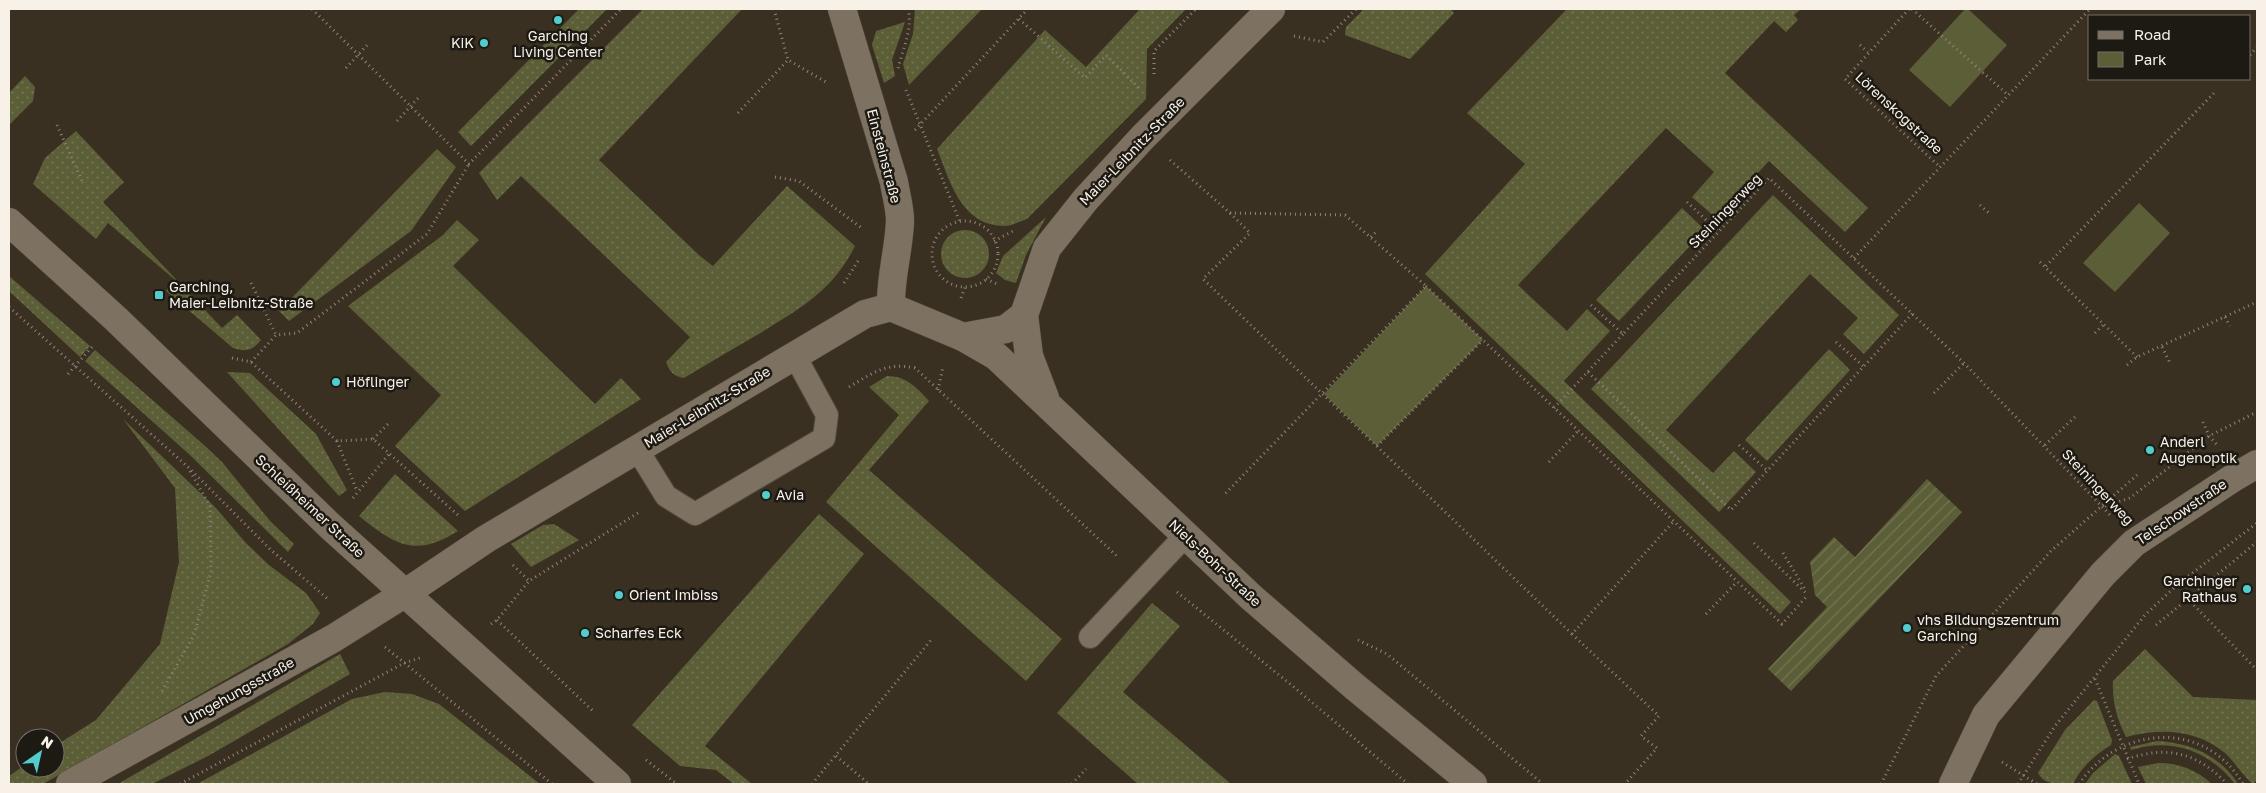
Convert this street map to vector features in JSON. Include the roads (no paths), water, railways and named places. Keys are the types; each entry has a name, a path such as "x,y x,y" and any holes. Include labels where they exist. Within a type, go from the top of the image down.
{"street":[{"name":"Einsteinstraße","path":"842,9 894,182 900,220 890,292 891,307"},
{"name":"Maier-Leibnitz-Straße","path":"1047,403 1029,356 1024,315 1047,248 1086,199 1143,137 1271,9"},
{"name":"Schleißheimer Straße","path":"9,222 116,319 323,519 404,594 617,784"},
{"name":"Maier-Leibnitz-Straße","path":"404,594 486,539 794,354 865,314 891,307"},
{"path":"891,307 962,336 986,334 1006,329 1024,315"},
{"name":"Niels-Bohr-Straße","path":"962,336 996,356 1185,536 1324,661 1473,784"},
{"name":"Telschowstraße","path":"1953,784 1986,715 2082,598 2134,543 2257,464"},
{"name":"Umgehungsstraße","path":"70,784 334,638 404,594"}],"lane":[{"path":"637,449 666,496 695,514 824,438 827,415 794,354"},
{"path":"1090,636 1185,536"}],"place":[{"name":"Garching Living Center","path":"558,20"},
{"name":"KiK","path":"484,43"},
{"name":"Garching, Maier-Leibnitz-Straße","path":"159,295"},
{"name":"Höflinger","path":"336,382"},
{"name":"Anderl Augenoptik","path":"2150,450"},
{"name":"Avia","path":"766,495"},
{"name":"Garchinger Rathaus","path":"2247,589"},
{"name":"Orient Imbiss","path":"619,595"},
{"name":"vhs Bildungszentrum Garching","path":"1907,628"},
{"name":"Scharfes Eck","path":"585,633"}]}
